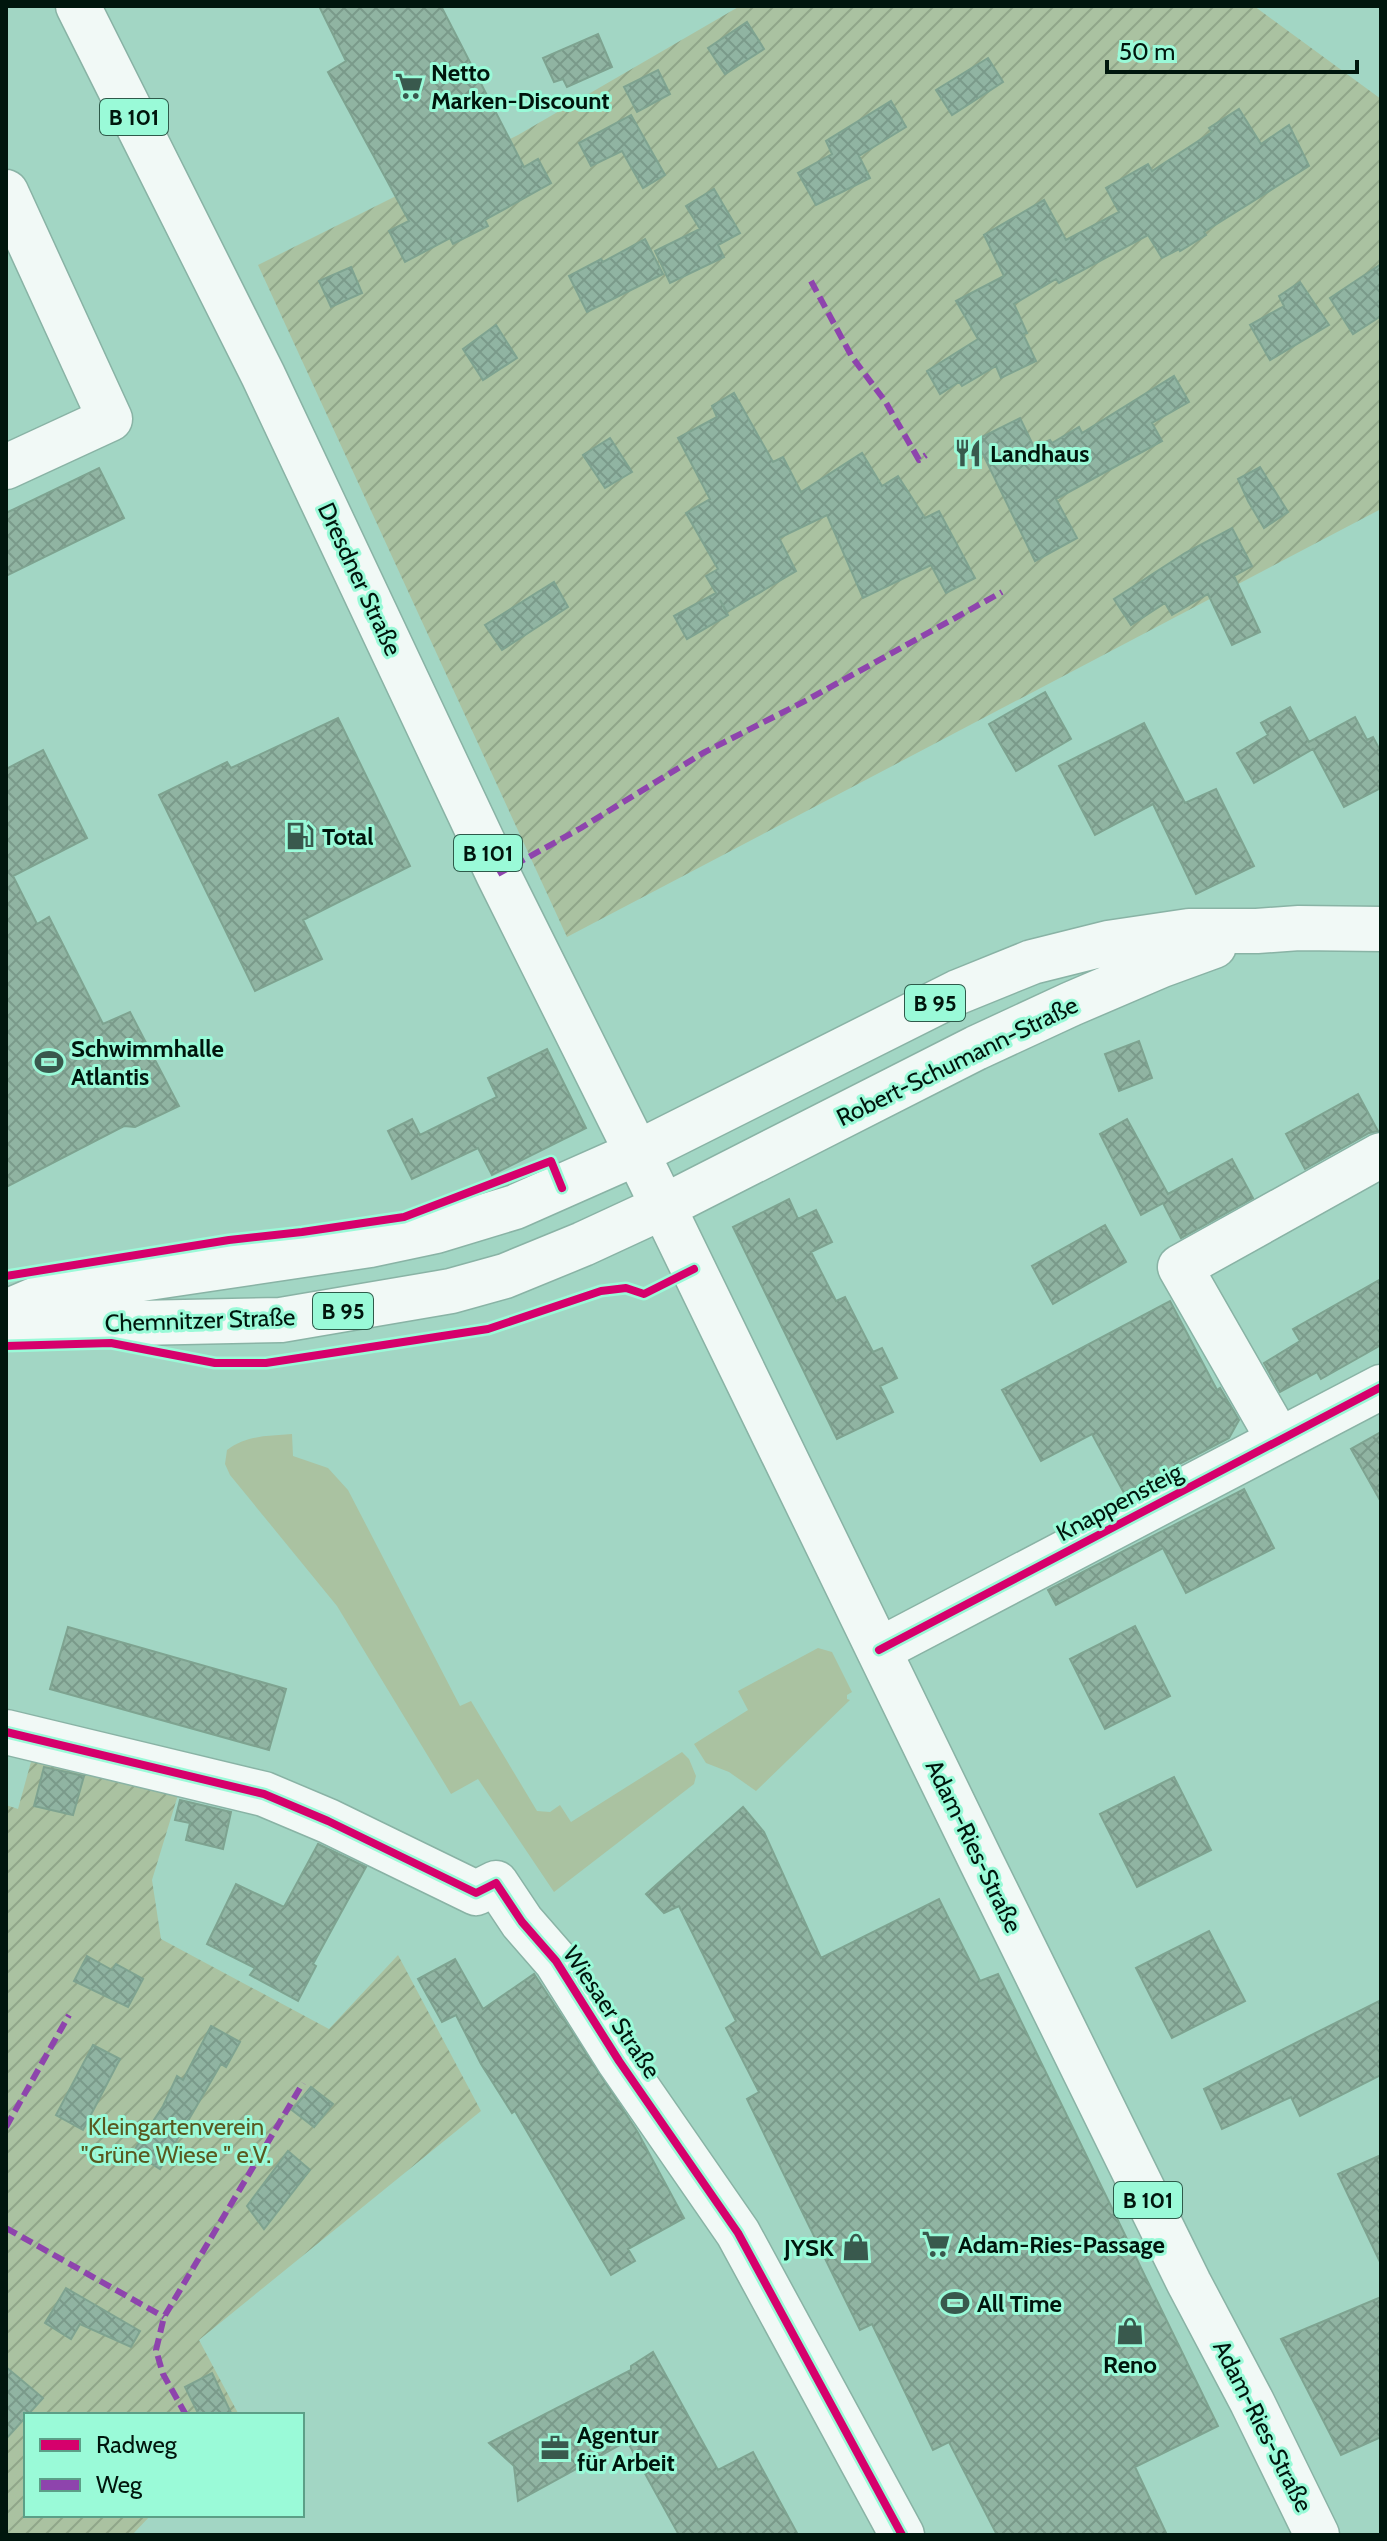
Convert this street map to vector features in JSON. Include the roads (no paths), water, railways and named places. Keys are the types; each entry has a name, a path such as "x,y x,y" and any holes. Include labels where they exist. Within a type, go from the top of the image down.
{"main road":[{"name":"Dresdner Straße","path":"78,6 263,375 498,874 637,1153"},
{"path":"6,192 110,419 6,467"},
{"name":"Robert-Schumann-Straße","path":"637,1153 958,992 1032,962 1108,943 1189,931 1381,929"},
{"name":"Robert-Schumann-Straße","path":"663,1207 976,1048 1162,965 1257,931"},
{"name":"Adam-Ries-Straße","path":"637,1153 1189,2283 1317,2535"},
{"name":"Chemnitzer Straße","path":"6,1312 39,1298 94,1286 297,1257 436,1231 515,1207 637,1153"},
{"path":"1279,1440 1180,1267 1381,1155"},
{"name":"Chemnitzer Straße","path":"6,1322 41,1325 281,1320 371,1306 451,1291 505,1276 663,1207"},
{"name":"Knappensteig","path":"879,1650 1279,1440 1380,1391"},
{"name":"Wiesaer Straße","path":"6,1732 264,1794 328,1821 476,1893 496,1883 522,1922 556,1961 619,2061 738,2233 902,2535"}],"place":[{"name":"Netto Marken-Discount","path":"409,86"},
{"name":"Landhaus","path":"968,453"},
{"name":"Total","path":"300,836"},
{"name":"Schwimmhalle Atlantis","path":"49,1062"},
{"name":"Adam-Ries-Passage","path":"936,2244"},
{"name":"JYSK","path":"856,2247"},
{"name":"All Time","path":"955,2303"},
{"name":"Reno","path":"1130,2331"},
{"name":"Agentur für Arbeit","path":"555,2448"}],"park label":[{"name":"Kleingartenverein \"Grüne Wiese \" e.V.","path":"176,2140"}]}
